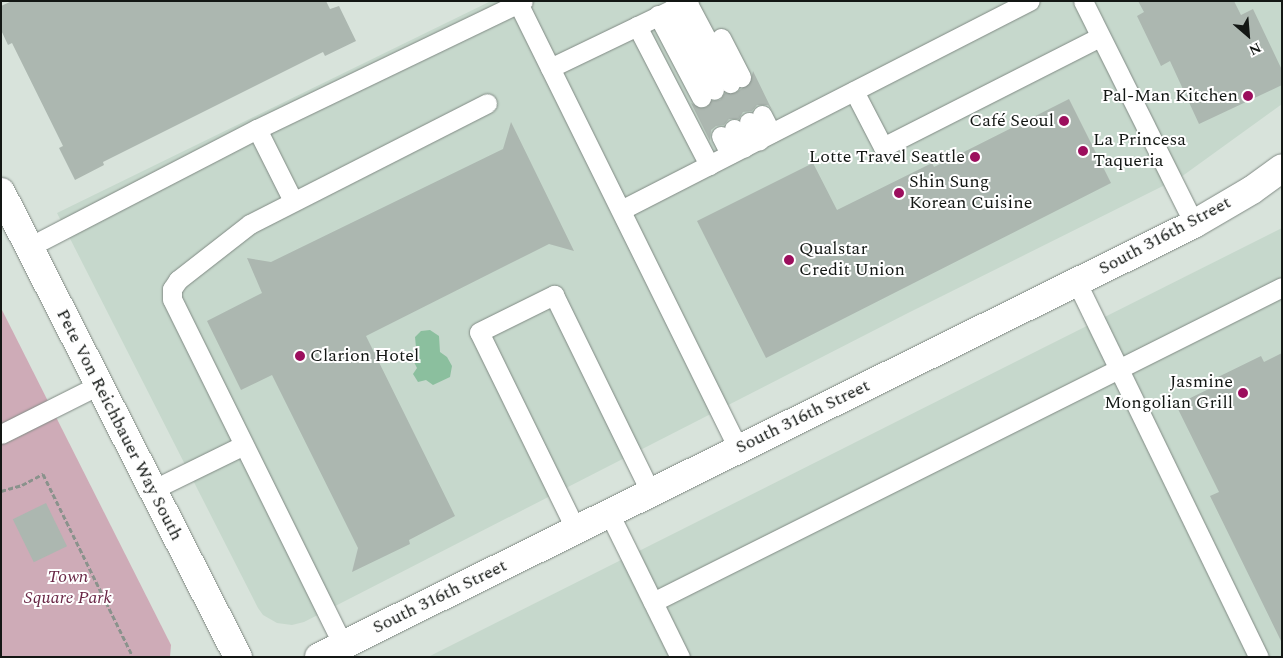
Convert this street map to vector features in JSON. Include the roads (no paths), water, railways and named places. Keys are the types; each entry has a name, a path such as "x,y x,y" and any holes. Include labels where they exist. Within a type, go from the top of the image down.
{"street":[{"name":"South 316th Street","path":"319,657 1194,224 1282,168"},
{"name":"Pete Von Reichbauer Way South","path":"1,192 238,657"}],"lane":[{"path":"550,68 677,7 722,87 702,1"},
{"path":"621,210 1030,1"},
{"path":"1083,1 1194,224"},
{"path":"29,246 257,130 520,2 550,68 738,449"},
{"path":"637,26 709,165"},
{"path":"854,90 883,147 1100,37"},
{"path":"343,645 172,299 172,289 178,280 250,224 487,102"},
{"path":"751,144 742,125 751,144"},
{"path":"257,130 293,201"},
{"path":"1077,282 1259,657"},
{"path":"653,602 1282,287"},
{"path":"576,530 479,332 554,295 651,493"},
{"path":"1,434 99,385"},
{"path":"152,490 244,445"},
{"path":"609,513 680,657"}],"place":[{"name":"Pal-Man Kitchen","path":"1248,96"},
{"name":"Café Seoul","path":"1064,121"},
{"name":"La Princesa Taqueria","path":"1083,151"},
{"name":"Lotte Travel Seattle","path":"975,157"},
{"name":"Shin Sung Korean Cuisine","path":"899,193"},
{"name":"Qualstar Credit Union","path":"789,260"},
{"name":"Clarion Hotel","path":"300,356"},
{"name":"Jasmine Mongolian Grill","path":"1243,393"}],"park label":[{"name":"Town Square Park","path":"68,588"}]}
